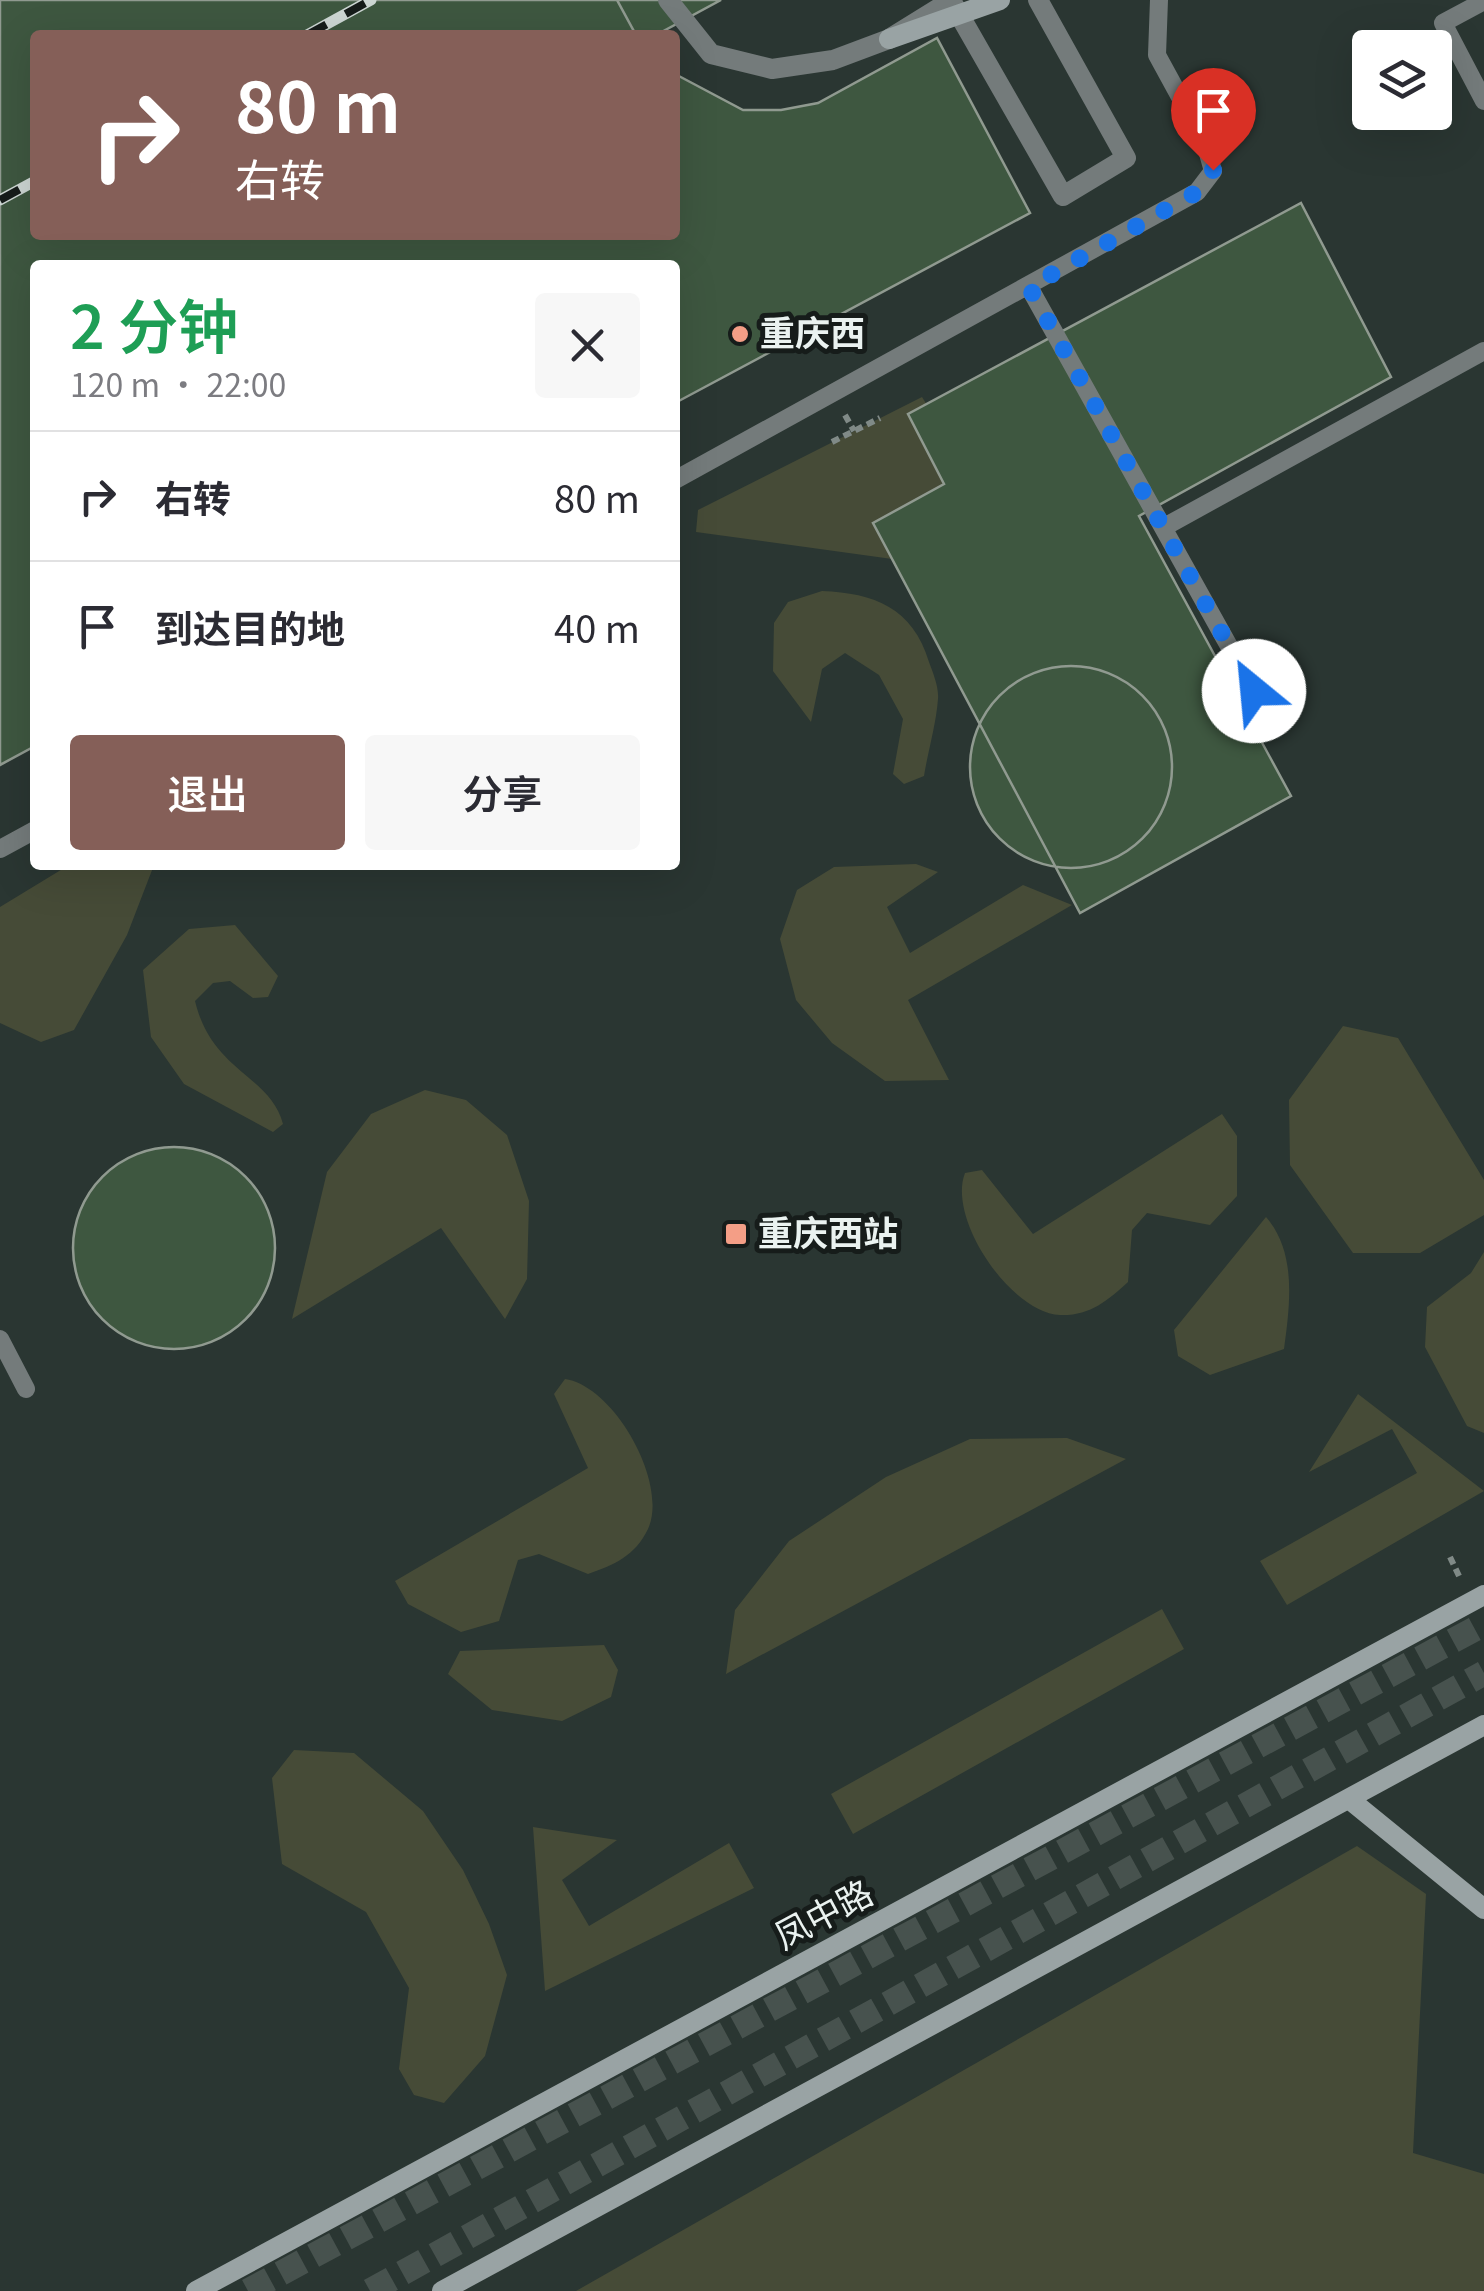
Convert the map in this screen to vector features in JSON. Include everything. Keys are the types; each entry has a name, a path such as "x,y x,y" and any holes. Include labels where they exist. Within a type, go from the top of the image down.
{"main road":[{"path":"889,38 1000,0"},
{"name":"凤中路","path":"196,2291 1484,1596"},
{"path":"442,2291 1484,1725"},
{"path":"1349,1798 1484,1909"}],"street":[{"path":"668,0 711,54 772,68 833,60 889,38 951,0 1063,196 1126,158 1038,0"}],"lane":[{"path":"680,477 1197,192 1213,170 1205,143 1157,54 1159,0"},
{"path":"1484,0 1444,22 1484,101"},
{"path":"1029,287 1166,526 1254,691"},
{"path":"1166,526 1484,352"},
{"path":"0,849 30,833"},
{"path":"0,1340 26,1389"}],"path":[{"path":"832,442 880,418"}],"green space":[{"path":"922,397 959,456 950,567 696,532 698,510"},
{"path":"822,591 858,595 889,607 913,628 922,644 938,694 924,776 904,784 893,774 903,719 879,675 845,653 822,669 811,722 773,671 774,623 788,602"},
{"path":"916,864 938,872 887,907 910,953 1023,885 1072,905 908,1000 949,1080 885,1081 832,1043 796,1000 780,939 797,890 834,867"},
{"path":"61,870 152,870 127,935 74,1030 41,1042 0,1023 0,907"},
{"path":"235,925 278,976 268,997 253,998 230,981 213,983 195,1001 214,1043 276,1108 283,1124 273,1132 184,1084 151,1037 143,970 189,929"},
{"path":"1343,1026 1398,1038 1484,1180 1484,1215 1420,1253 1353,1253 1290,1165 1289,1100"},
{"path":"425,1090 466,1100 507,1135 529,1201 527,1279 505,1319 441,1228 292,1319 327,1172 371,1114"},
{"path":"1222,1114 1237,1136 1237,1196 1210,1225 1147,1213 1132,1230 1128,1282 1097,1306 1071,1315 1041,1310 1004,1281 974,1238 965,1214 965,1173 982,1170 1033,1234"},
{"path":"1266,1217 1283,1246 1287,1263 1289,1297 1284,1349 1210,1375 1178,1356 1174,1330"},
{"path":"1484,1252 1484,1433 1467,1426 1425,1347 1427,1307 1471,1273"},
{"path":"565,1379 602,1399 633,1439 651,1487 652,1510 643,1538 623,1558 588,1574 539,1554 518,1560 499,1621 461,1632 408,1604 395,1581 588,1468 554,1394"},
{"path":"1358,1394 1484,1491 1287,1605 1260,1561 1417,1473 1392,1429 1309,1472"},
{"path":"1067,1438 1126,1459 726,1674 735,1610 789,1541 886,1477 970,1439"},
{"path":"1162,1609 1184,1649 853,1834 831,1794"},
{"path":"604,1645 618,1670 611,1697 562,1721 492,1710 448,1674 460,1651"},
{"path":"294,1750 354,1753 423,1811 463,1870 489,1924 507,1975 485,2056 444,2103 414,2095 399,2069 409,1988 366,1912 282,1864 272,1778"},
{"path":"533,1827 617,1840 562,1880 589,1926 729,1843 754,1888 545,1991"},
{"path":"1357,1846 1426,1894 1413,2153 1484,2174 1484,2291 576,2291"}],"building":[{"name":"重庆西","path":"0,0 617,0 633,30 30,30 30,240 680,240 680,77 743,110 781,110 818,103 937,38 1030,213 680,400 680,260 30,260 30,749 0,765"},
{"path":"617,0 721,0 665,30 633,30"},
{"path":"1301,203 1391,377 1139,516 1291,796 1080,913 873,523 944,484 908,414"},
{"path":"1071,666 1110,674 1142,696 1164,728 1172,767 1164,806 1142,838 1110,860 1071,868 1032,860 1000,838 978,806 970,767 978,728 1000,696 1032,674"},
{"path":"174,1147 213,1155 245,1177 267,1209 275,1248 267,1287 245,1319 213,1341 174,1349 135,1341 103,1319 81,1287 73,1248 81,1209 103,1177 135,1155"}],"tunnel":[{"path":"248,2291 1484,1624"},
{"path":"370,2291 1484,1673"}],"railway":[{"path":"316,30 371,0"},
{"path":"0,200 30,184"}],"place":[{"name":"重庆西","path":"740,334"},
{"name":"重庆西站","path":"736,1234"}],"route":[{"path":"1213,170 1197,192 1029,287 1166,526 1254,691"}]}
